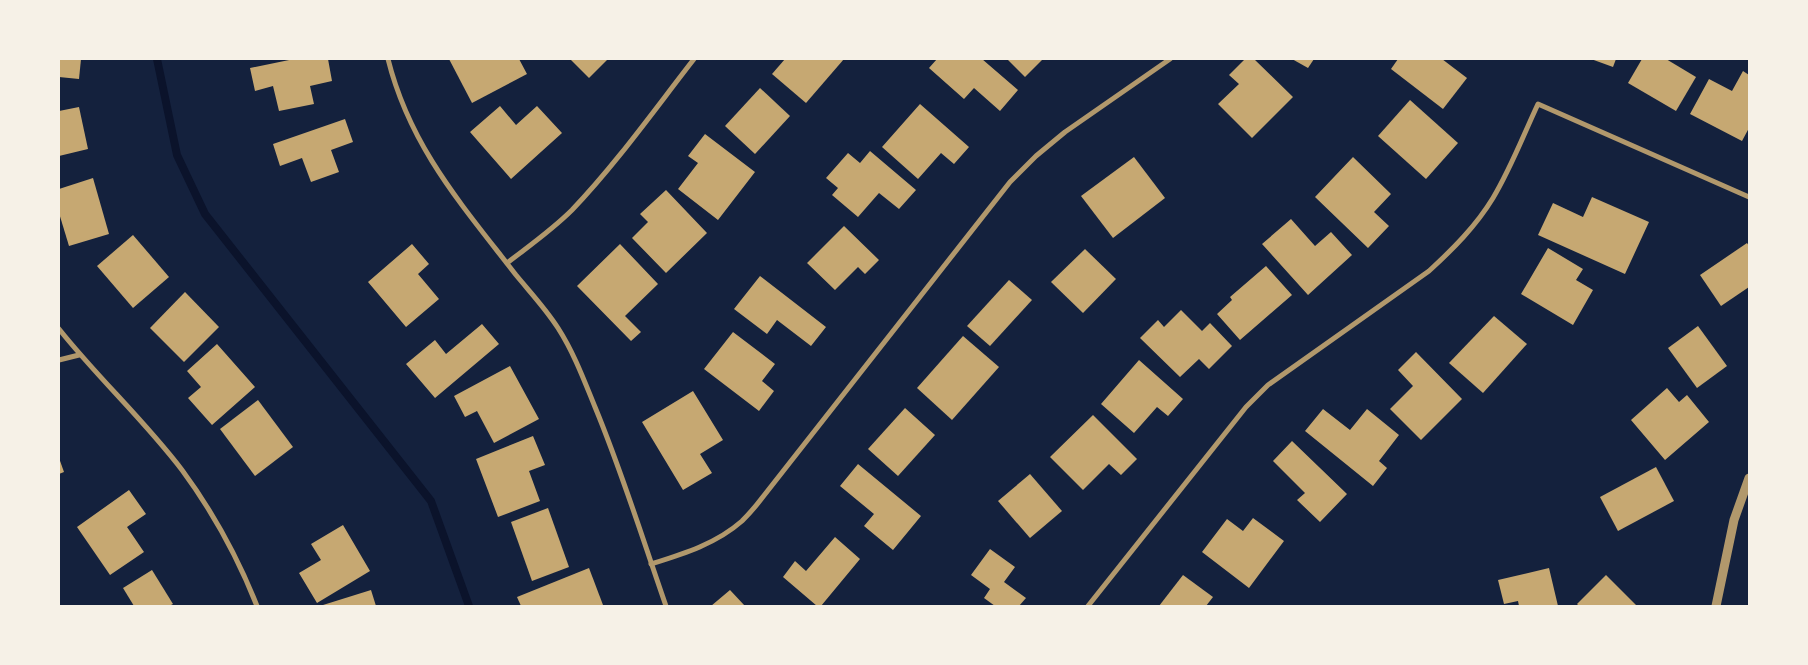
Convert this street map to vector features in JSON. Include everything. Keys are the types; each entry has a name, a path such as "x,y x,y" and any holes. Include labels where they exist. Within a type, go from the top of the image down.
{"street":[{"path":"388,59 393,80 406,113 439,175 557,326 574,356 610,442 666,606"},
{"path":"507,263 544,236 571,211 596,183 694,59"},
{"path":"651,564 717,540 742,521 1010,182 1036,156 1065,132 1170,59"},
{"path":"1088,606 1246,407 1268,386 1429,272 1453,250 1474,226 1492,200 1538,104 1749,196"},
{"path":"59,329 79,355 144,424 182,470 215,519 243,572 257,606"},
{"path":"59,360 79,355"},
{"path":"1716,606 1734,520 1749,478"}],"building":[{"path":"59,59 81,59 79,79 59,77"},
{"path":"294,59 328,59 332,81 310,86 314,104 279,111 273,86 255,91 250,68"},
{"path":"449,59 519,59 527,74 472,103"},
{"path":"570,59 608,59 589,78"},
{"path":"785,59 844,59 806,103 772,74"},
{"path":"937,59 982,59 1018,90 1000,111 974,88 964,99 929,68"},
{"path":"1007,59 1043,59 1025,77"},
{"path":"1245,59 1254,59 1293,97 1252,138 1218,104 1239,84 1229,75"},
{"path":"1292,59 1314,59 1308,68"},
{"path":"1398,59 1442,59 1467,78 1443,109 1391,69"},
{"path":"1591,59 1616,59 1613,67"},
{"path":"1642,59 1666,59 1696,77 1676,111 1628,83"},
{"path":"1743,71 1749,75 1749,128 1742,141 1690,114 1709,79 1732,91"},
{"path":"760,88 790,116 755,154 725,126"},
{"path":"1410,100 1458,143 1426,179 1378,136"},
{"path":"920,104 969,147 954,164 941,153 918,179 882,147"},
{"path":"500,106 516,125 537,106 562,133 511,179 470,132"},
{"path":"79,107 88,149 59,156 59,111"},
{"path":"345,119 353,142 331,150 339,172 311,182 302,158 280,166 273,144"},
{"path":"705,134 755,172 718,220 678,189 698,163 688,156"},
{"path":"870,151 916,190 899,209 879,193 858,217 832,195 838,188 826,178 848,153 860,163"},
{"path":"1134,157 1165,198 1113,238 1081,196"},
{"path":"1353,157 1391,194 1374,212 1389,226 1368,248 1315,197"},
{"path":"93,178 109,234 69,246 59,213 59,189"},
{"path":"666,190 707,233 666,273 632,238 648,222 640,214"},
{"path":"1592,197 1649,222 1625,274 1538,235 1553,203 1583,217"},
{"path":"1291,219 1315,246 1331,232 1352,255 1308,295 1262,244"},
{"path":"844,226 879,260 865,274 858,267 835,290 807,263"},
{"path":"133,235 169,277 133,308 97,266"},
{"path":"1747,243 1749,246 1749,287 1721,306 1700,275"},
{"path":"412,244 429,264 418,274 439,299 406,327 368,282"},
{"path":"620,244 658,284 625,316 641,332 631,341 577,286"},
{"path":"1548,248 1583,269 1576,280 1593,290 1573,325 1521,294"},
{"path":"1085,249 1116,279 1083,313 1051,282"},
{"path":"1266,266 1292,295 1240,340 1217,314 1232,300 1230,297"},
{"path":"760,276 826,327 811,346 777,320 767,334 734,309"},
{"path":"1009,280 1032,300 990,346 967,326"},
{"path":"185,292 219,327 184,362 150,328"},
{"path":"1181,310 1202,331 1210,323 1232,346 1209,369 1199,359 1180,377 1140,338 1158,320 1164,327"},
{"path":"1494,316 1527,344 1483,393 1449,363"},
{"path":"482,324 499,344 435,398 406,364 435,340 446,354"},
{"path":"1698,326 1727,366 1697,388 1668,348"},
{"path":"733,332 775,364 762,381 774,391 759,411 704,369"},
{"path":"963,336 999,367 952,420 917,388"},
{"path":"217,344 255,387 212,425 188,398 201,387 187,371"},
{"path":"1416,352 1462,399 1421,440 1390,409 1413,386 1398,370"},
{"path":"1139,360 1183,399 1168,416 1157,407 1134,433 1101,404"},
{"path":"510,366 539,419 494,443 477,411 465,417 454,396"},
{"path":"1667,388 1679,402 1687,395 1709,422 1665,460 1631,420"},
{"path":"693,391 723,440 700,454 712,473 683,490 642,422"},
{"path":"258,400 293,447 255,476 220,429"},
{"path":"905,408 935,435 898,476 868,449"},
{"path":"1323,409 1350,430 1367,409 1399,435 1379,461 1387,468 1373,486 1305,431"},
{"path":"1093,415 1137,459 1121,475 1109,464 1083,490 1050,457"},
{"path":"533,436 545,465 529,471 540,501 498,517 476,459"},
{"path":"1292,441 1347,494 1320,522 1297,500 1305,493 1273,461"},
{"path":"59,458 64,472 59,474"},
{"path":"858,464 921,516 893,550 864,526 874,514 840,486"},
{"path":"1656,467 1674,501 1618,531 1600,497"},
{"path":"1030,474 1062,511 1030,538 998,501"},
{"path":"129,490 146,514 127,527 144,552 110,575 77,527"},
{"path":"548,508 569,567 532,581 511,522"},
{"path":"1253,518 1284,541 1249,588 1202,552 1227,519 1243,531"},
{"path":"343,525 370,571 317,603 299,573 321,560 311,544"},
{"path":"835,537 860,559 821,606 817,606 783,577 795,561 806,571"},
{"path":"990,549 1015,567 1004,582 1026,598 1019,606 995,606 984,598 990,589 971,575"},
{"path":"589,568 603,605 521,606 517,597"},
{"path":"1549,568 1558,606 1519,606 1518,601 1504,604 1498,580"},
{"path":"152,570 173,604 169,606 134,606 123,588"},
{"path":"1183,575 1213,597 1206,606 1159,606"},
{"path":"1606,575 1637,606 1579,606 1577,604"},
{"path":"371,590 376,606 323,605"},
{"path":"730,590 745,606 711,606"}],"waterway":[{"path":"157,59 177,155 205,214 431,501 469,606"}]}
